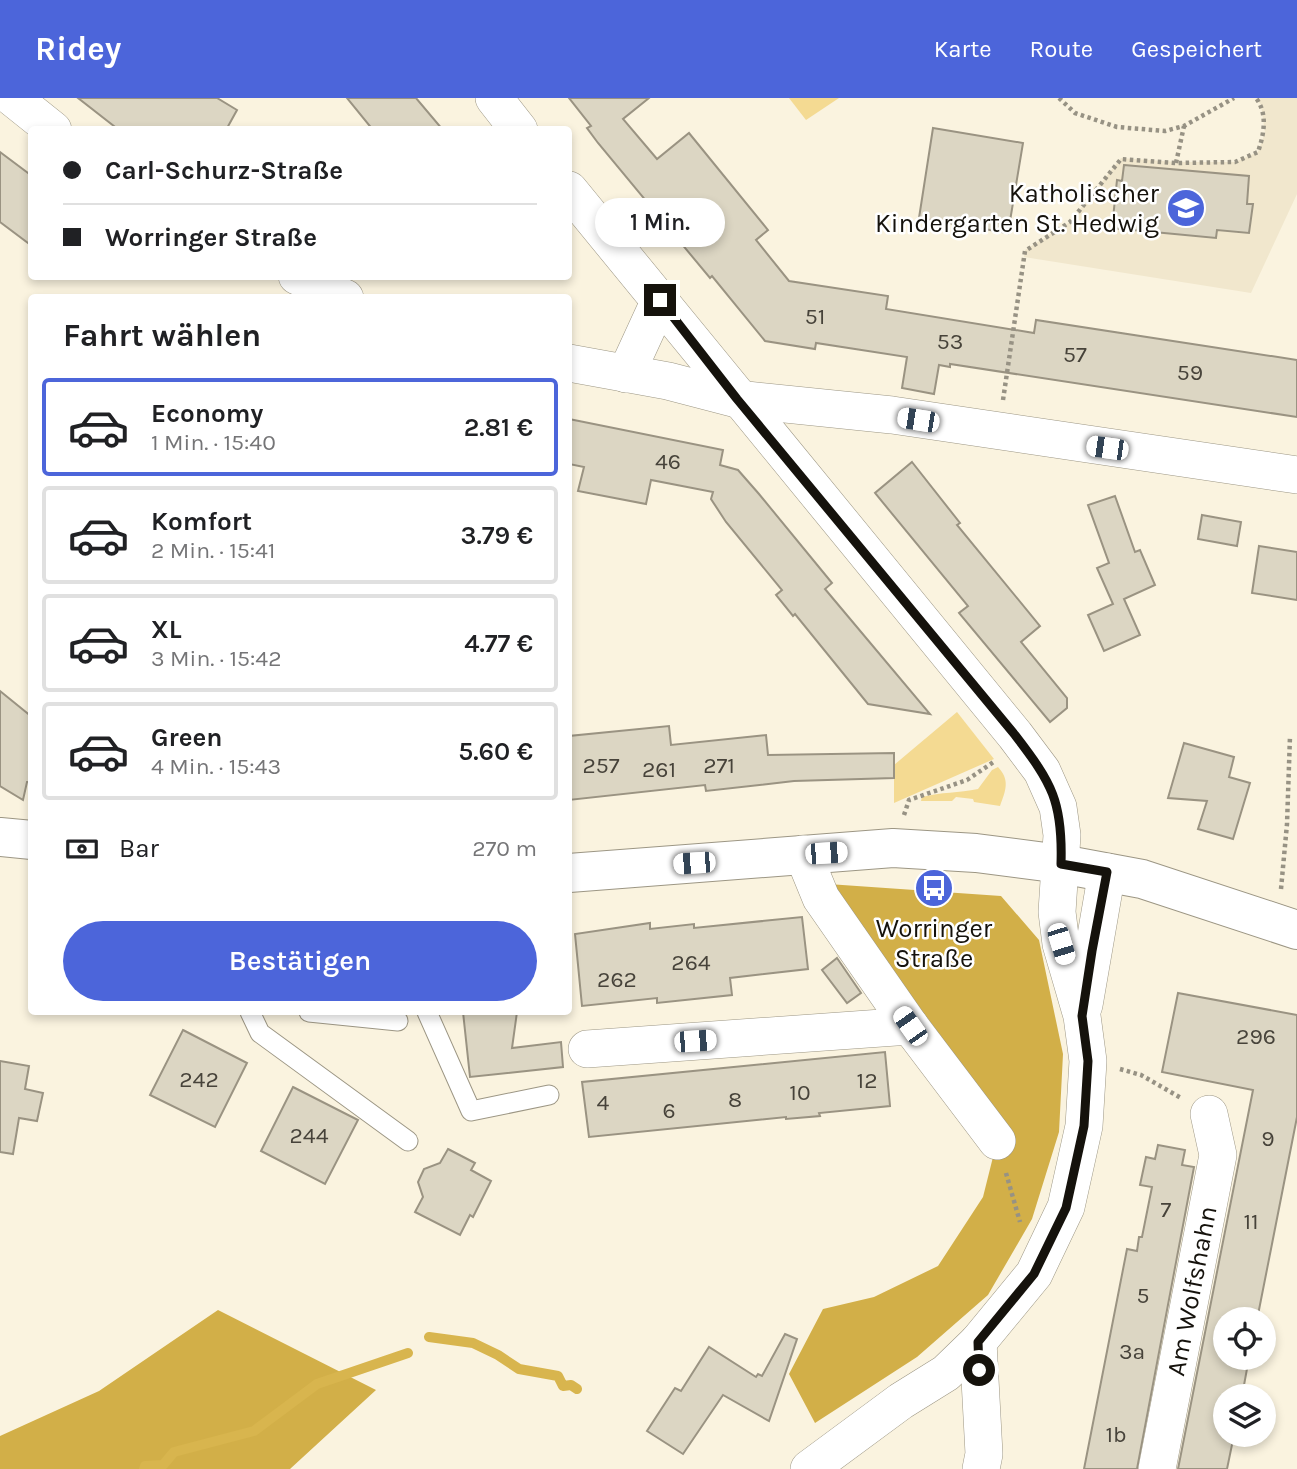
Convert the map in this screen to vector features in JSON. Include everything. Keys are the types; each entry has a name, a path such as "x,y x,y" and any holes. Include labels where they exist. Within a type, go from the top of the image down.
{"main road":[{"path":"0,837 28,840"},
{"path":"572,873 892,848 976,853 1107,872 1177,889 1287,927"}],"street":[{"path":"13,98 48,126"},
{"path":"494,98 516,126"},
{"path":"572,194 737,399 1021,743 1042,771 1056,800 1062,835 1057,912 1061,944 1082,1016 1088,1061 1084,1126 1066,1208 1034,1274 978,1342 946,1373 901,1401 809,1469"},
{"path":"305,280 336,294"},
{"path":"626,374 660,300"},
{"path":"572,364 668,381 737,399 892,415 1297,475"},
{"path":"803,854 821,898 910,1026 997,1141"},
{"path":"1082,1016 1107,872"},
{"path":"587,1049 910,1026"},
{"name":"Am Wolfshahn","path":"1157,1469 1218,1155 1209,1114"},
{"path":"978,1342 984,1454 981,1469"}],"lane":[{"path":"251,1015 260,1033 408,1141"},
{"path":"339,1015 398,1021"},
{"path":"428,1015 471,1111 549,1095"}],"path":[{"path":"1059,98 1075,113 1117,127 1165,131 1184,126 1234,98"},
{"path":"998,432 1025,251 1070,222 1121,159 1176,163 1235,162 1258,152 1265,133 1261,105 1256,98"},
{"path":"1176,163 1184,126"},
{"path":"1287,927 1290,736"},
{"path":"909,800 967,780 1021,743"},
{"path":"1141,1074 1209,1114"},
{"path":"997,1141 1034,1274"}],"shaded area":[{"path":"789,98 839,98 806,120"},
{"name":"Katholischer Kindergarten St. Hedwig","path":"1256,98 1297,98 1297,194 1251,293 1024,257 1025,250 1070,222 1121,158 1235,162 1258,152 1265,133 1261,105"},
{"path":"957,712 994,759 894,803 894,765"},
{"path":"998,767 1006,785 1000,806 956,797 952,801 921,801 922,797 929,795 978,789 992,770"},
{"path":"828,884 1001,896 1039,940 1063,1054 1059,1132 1032,1219 988,1295 917,1357 815,1423 789,1374 823,1309 874,1297 938,1266 983,1197 997,1141 994,1108"},
{"path":"218,1310 376,1390 290,1469 0,1469 0,1436 99,1391"}],"building":[{"path":"78,98 217,98 237,110 228,126 114,126"},
{"path":"347,98 416,98 440,126 370,126"},
{"path":"569,98 649,98 623,119 657,159 689,133 768,230 756,240 789,281 888,296 886,309 1034,333 1036,320 1297,360 1297,417 950,364 950,367 939,365 934,394 902,388 907,357 816,343 815,349 765,341 598,143 587,128 591,126"},
{"path":"933,128 1023,143 1008,233 919,218"},
{"path":"0,152 28,173 28,243 0,222"},
{"path":"1124,165 1249,176 1247,204 1253,204 1249,233 1217,230 1216,238 1112,228 1117,180 1122,181"},
{"path":"572,420 723,450 720,465 738,470 759,494 832,583 825,589 930,714 868,704 795,614 793,616 776,595 782,590 726,522 711,499 713,492 651,480 646,504 578,491 584,467 572,465"},
{"path":"912,462 960,523 957,525 1040,626 1021,642 1067,698 1067,708 1050,722 959,613 968,606 875,493"},
{"path":"1115,496 1135,552 1140,550 1155,585 1124,599 1140,635 1104,651 1088,615 1113,604 1097,568 1109,563 1088,505"},
{"path":"1202,515 1241,522 1237,546 1198,539"},
{"path":"1259,546 1297,552 1297,600 1252,593"},
{"path":"0,691 28,714 28,782 23,800 0,786"},
{"path":"669,726 671,745 766,735 768,755 894,753 894,778 794,781 706,791 705,785 572,800 572,736"},
{"path":"1184,743 1234,757 1229,777 1250,783 1233,839 1198,829 1207,801 1168,798"},
{"path":"802,917 808,969 730,978 732,995 657,1003 657,998 582,1006 575,934 650,923 650,929 694,924 694,928"},
{"path":"837,958 861,993 847,1003 822,970"},
{"path":"1178,993 1297,1015 1297,1117 1260,1307 1213,1307 1213,1370 1247,1370 1244,1384 1213,1384 1213,1447 1232,1447 1227,1469 1178,1469 1253,1090 1162,1072"},
{"path":"463,1015 517,1015 512,1048 561,1042 563,1067 470,1077"},
{"path":"183,1030 247,1063 215,1127 150,1095"},
{"path":"885,1052 890,1106 819,1113 820,1116 589,1137 582,1082"},
{"path":"0,1061 29,1066 25,1089 43,1093 37,1121 19,1118 13,1154 0,1152"},
{"path":"293,1087 358,1120 325,1184 261,1151"},
{"path":"1158,1145 1185,1150 1182,1165 1194,1167 1137,1469 1084,1469 1127,1249 1137,1251 1152,1187 1140,1185 1146,1157 1155,1159"},
{"path":"448,1149 475,1163 471,1170 491,1181 473,1217 470,1215 460,1235 415,1212 423,1197 418,1182 424,1169 440,1163"},
{"path":"785,1334 797,1339 769,1421 723,1395 683,1454 647,1431 675,1388 681,1391 709,1347 756,1377 758,1374 762,1376"}],"waterway":[{"path":"429,1337 473,1343 519,1369 558,1376 563,1386 571,1385 577,1389"},
{"path":"144,1469 145,1466 163,1465 174,1452 254,1431 317,1384 408,1353"}],"place":[{"name":"Katholischer Kindergarten St. Hedwig","path":"1186,208"},
{"name":"Worringer Straße","path":"934,888"}],"route":[{"path":"660,300 737,399 1042,771 1058,807 1062,835 1061,864 1107,872 1082,1016 1088,1061 1084,1126 1066,1208 1034,1274 978,1342 979,1370"}]}
